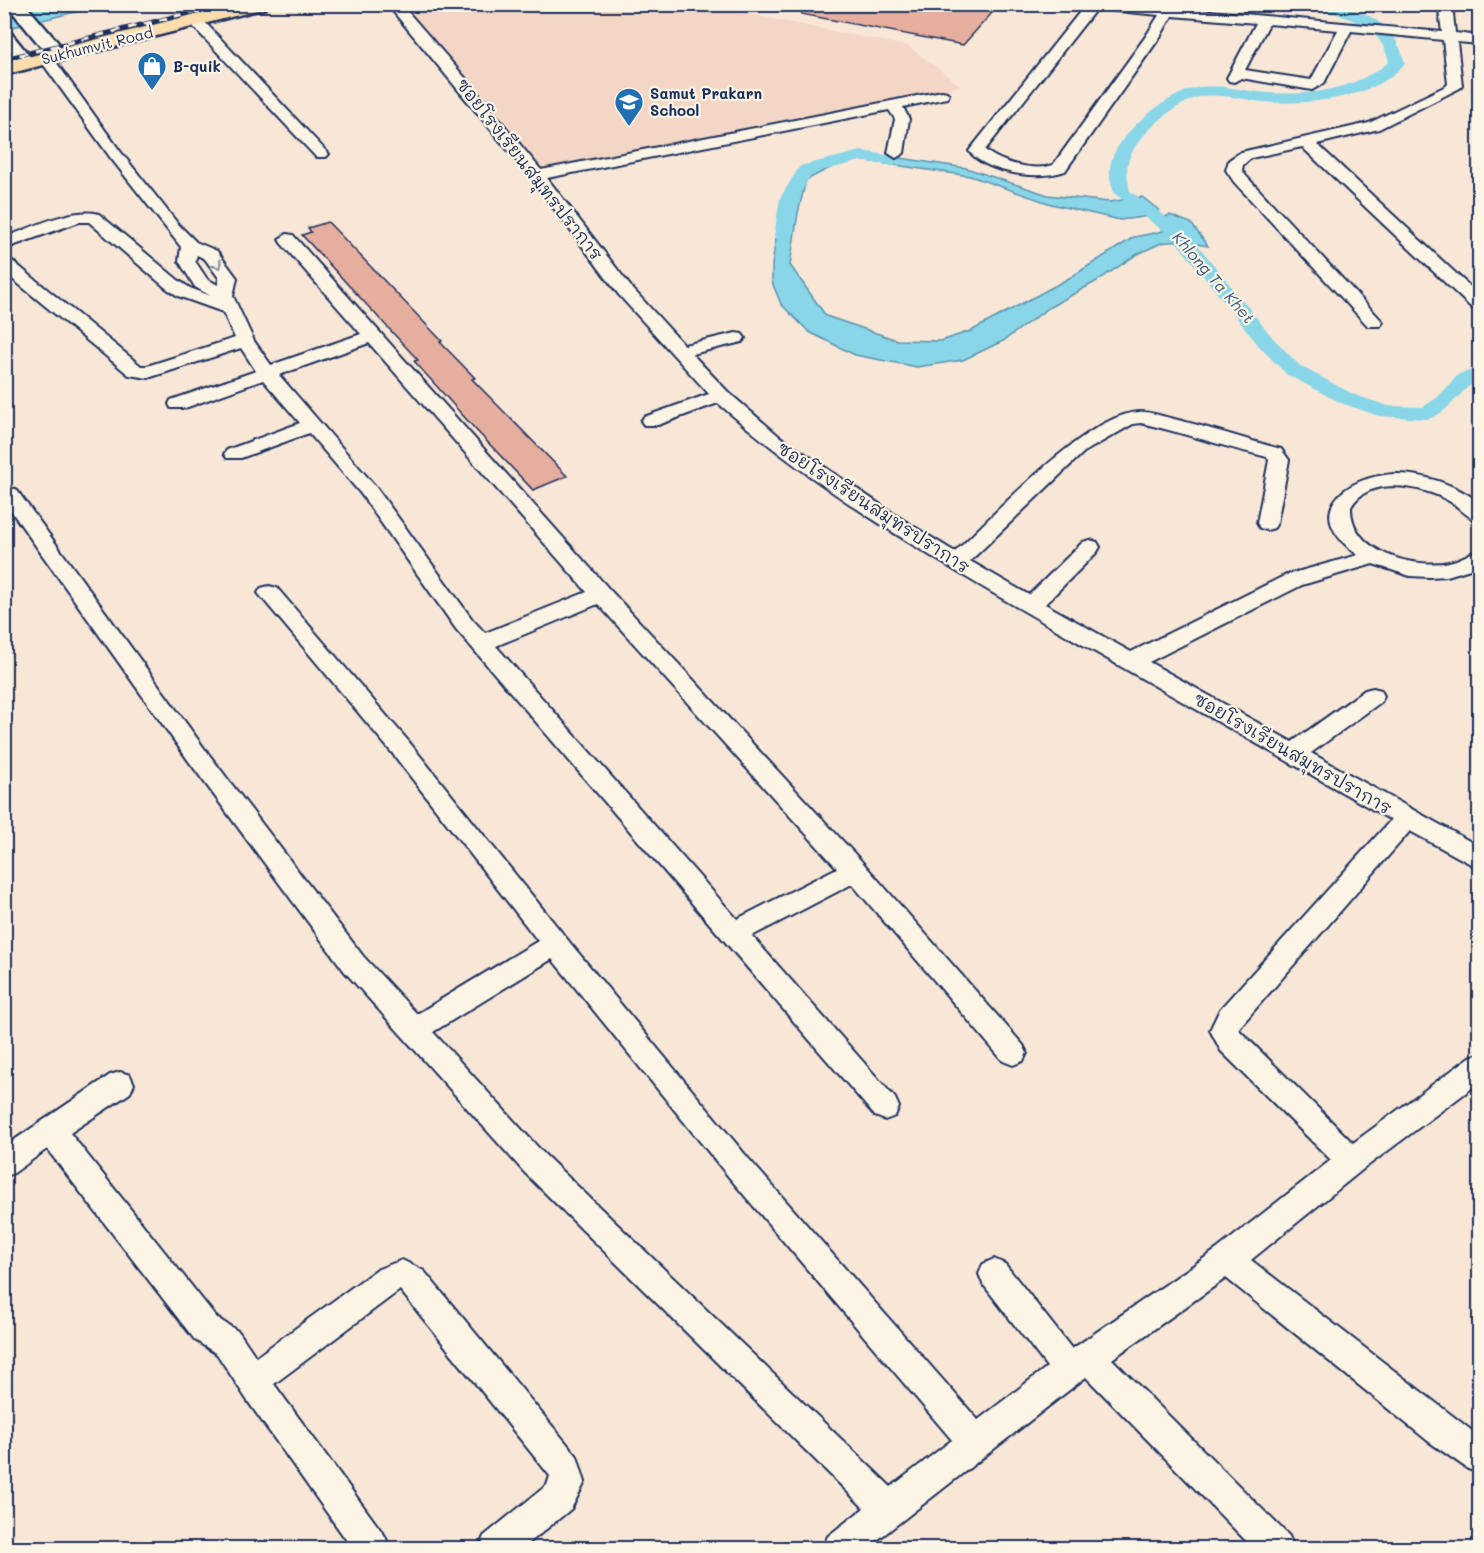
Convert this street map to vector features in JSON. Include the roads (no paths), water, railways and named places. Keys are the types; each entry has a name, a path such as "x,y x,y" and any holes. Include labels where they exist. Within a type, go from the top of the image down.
{"highway":[{"name":"Sukhumvit Road","path":"100,26 187,10 259,4"},
{"name":"Sukhumvit Road","path":"7,45 45,44 187,10"},
{"name":"Sukhumvit Road","path":"4,69 25,63 45,44 67,34"}],"main road":[{"path":"15,4 45,44"},
{"path":"7,45 25,63"}],"street":[{"name":"ซอยโรงเรียนสมุทรปราการ","path":"393,4 462,83 537,175 625,291 721,396 773,441 893,523 957,562 1479,859"},
{"path":"1374,322 1240,179 1234,170 1235,164 1246,155 1374,126 1451,89 1455,85 1445,4"},
{"path":"1472,4 1479,5"},
{"path":"1167,12 1153,37 1059,168 1053,172 1042,172 987,160 979,156 976,151 1085,5 1347,26 1479,40"},
{"path":"187,10 321,154"},
{"path":"1264,20 1235,75 1312,86 1317,83 1347,26"},
{"path":"45,44 115,154 190,246 212,255 228,278 226,302"},
{"path":"537,175 942,95"},
{"path":"894,105 902,119 896,153"},
{"path":"1306,142 1479,306"},
{"path":"4,244 77,217 93,217 184,292 226,302"},
{"path":"287,239 601,594 855,871 1013,1053"},
{"path":"190,246 187,261 201,283 226,302 245,341 267,373 368,490 464,624 735,932 885,1107"},
{"path":"4,263 136,371 148,372 245,341"},
{"path":"178,404 373,336"},
{"path":"681,351 736,338"},
{"path":"651,421 721,396"},
{"path":"957,562 1077,448 1128,419 1141,417 1200,431 1236,444 1274,453 1279,460 1267,523"},
{"path":"234,454 314,425"},
{"path":"1479,516 1473,508 1452,494 1427,484 1400,480 1376,482 1355,489 1343,501 1340,516 1347,532 1363,548 1377,556 1414,569 1442,571 1466,566 1479,557"},
{"path":"9,493 196,754 354,964 535,1164 890,1509"},
{"path":"1031,605 1090,546"},
{"path":"1131,662 1294,580 1377,556"},
{"path":"269,593 401,748 738,1167 976,1443"},
{"path":"482,644 601,594"},
{"path":"1293,754 1373,696"},
{"path":"1352,1161 1231,1043 1224,1030 1230,1017 1407,818"},
{"path":"735,932 855,871"},
{"path":"414,1030 556,943"},
{"path":"840,1548 1079,1364 1227,1260 1352,1161 1479,1066"},
{"path":"4,1164 50,1130 120,1084"},
{"path":"50,1130 206,1329 228,1343 373,1548"},
{"path":"1227,1260 1440,1429 1479,1457"},
{"path":"994,1274 1079,1364 1277,1548"},
{"path":"252,1380 387,1280 402,1275 412,1281 566,1468 568,1482 559,1497 496,1548"}],"water":[{"path":"5,4 104,5 5,29"},
{"path":"861,156 887,156 966,168 1048,195 1109,202 1142,197 1159,210 1143,217 1120,220 1051,204 970,176 859,160 832,167 806,180 790,265 826,316 897,340 941,341 973,330 1071,277 1134,237 1164,231 1153,221 1170,215 1191,223 1208,246 1177,241 1161,243 1136,255 1097,281 1050,307 1003,341 963,360 917,367 855,355 809,332 781,304 772,282 772,265 779,217 799,181 809,169"}],"waterway":[{"name":"Khlong Ta Khet","path":"1314,4 1341,10 1379,29 1388,38 1397,63 1368,83 1335,94 1317,97 1282,98 1208,91 1189,95 1162,111 1127,146 1118,170 1122,193 1181,236 1266,342 1293,370 1348,399 1386,412 1427,413 1445,401 1466,378 1480,374"},
{"path":"783,236 789,198 806,170 861,156 894,161"}],"railway":[{"path":"4,59 224,4"}],"place":[{"name":"B-quik","path":"152,92"},
{"name":"Samut Prakarn School","path":"629,128"}]}
